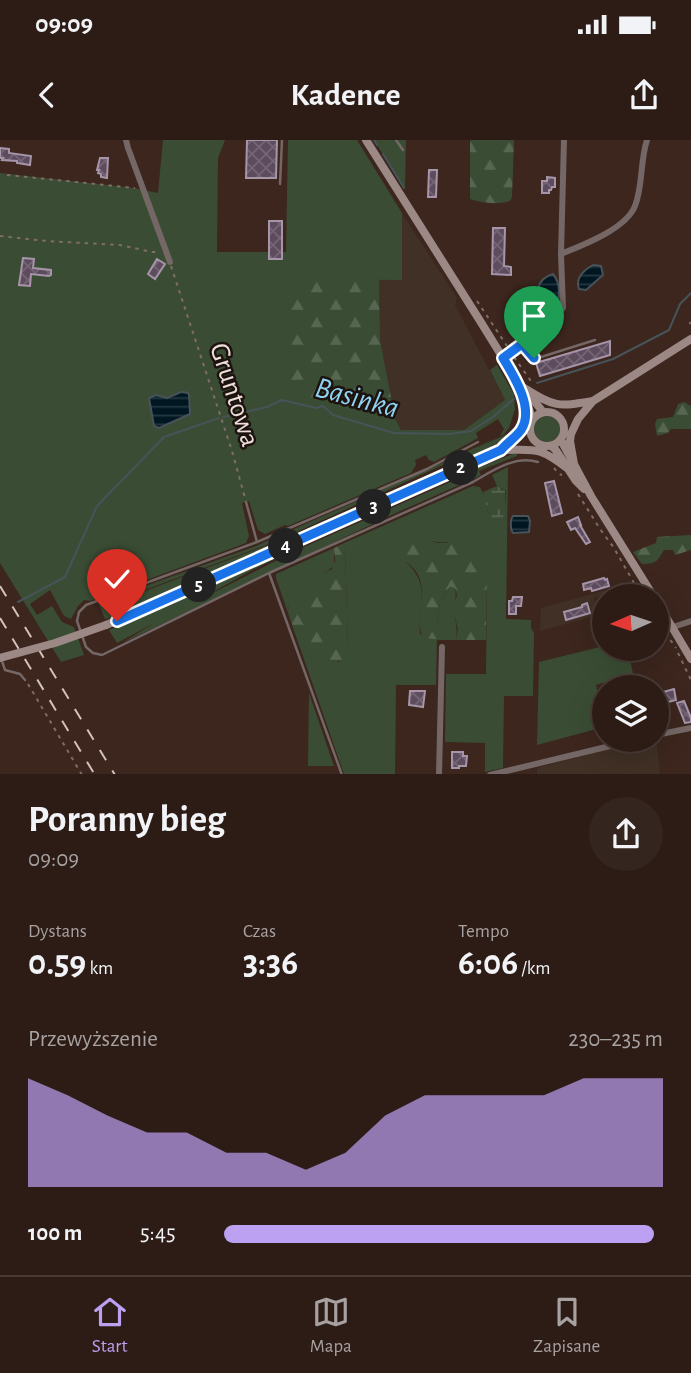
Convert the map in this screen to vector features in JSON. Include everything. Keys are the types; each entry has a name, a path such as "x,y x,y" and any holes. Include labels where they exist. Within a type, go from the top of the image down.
{"main road":[{"path":"366,140 522,389 542,412"},
{"path":"568,469 561,440 569,420 589,403 691,339"},
{"path":"522,389 550,404 589,403"},
{"path":"522,389 528,405 531,435 536,443"},
{"path":"510,446 526,419 522,389"},
{"path":"510,446 528,432 531,423 542,412 560,413 589,403"},
{"path":"568,469 571,434 589,403"},
{"path":"554,413 565,428"},
{"path":"551,446 561,440"},
{"path":"0,657 106,625 510,446 523,444 536,443 555,449 576,481 591,496 646,584"},
{"path":"510,446 541,451 568,469"},
{"path":"669,621 691,659"}],"street":[{"path":"127,140 170,262"},
{"path":"503,358 563,309 561,254 564,140"},
{"path":"561,254 629,218 636,205 644,150 648,140"},
{"path":"673,627 691,621"},
{"path":"439,774 442,647"},
{"path":"669,733 691,728"},
{"path":"494,774 592,750"}],"lane":[{"path":"281,184 282,140"},
{"path":"396,140 403,150"},
{"path":"522,344 534,358 595,340"},
{"path":"478,442 427,469 257,542 86,605 79,612 77,621 86,647 93,653 102,654 269,573 511,463 527,459 538,462"},
{"path":"246,502 257,542"},
{"path":"269,573 342,774"},
{"path":"0,657 4,669 20,674 25,680"}],"path":[{"path":"7,175 134,188 141,184"},
{"path":"0,236 120,245 155,253 164,246"},
{"name":"Gruntowa","path":"170,262 246,502"},
{"path":"470,294 486,312 528,379 538,390"},
{"path":"554,465 568,469 566,479"},
{"path":"576,491 635,584"},
{"path":"669,638 691,680"},
{"path":"25,680 81,774"}],"shaded area":[{"path":"402,213 457,298 455,305 505,400 464,430 401,431 395,419 380,340 379,279 402,280"},
{"path":"592,594 592,617 540,631 541,608"},
{"path":"599,752 658,752 660,774 537,774 537,768"}],"green space":[{"path":"163,140 225,140 218,158 217,252 286,252 288,140 357,140 402,213 402,280 287,279 359,408 391,397 395,419 401,430 464,430 505,400 490,370 497,365 514,394 515,409 509,428 500,436 504,429 498,419 476,433 478,438 434,462 426,455 415,460 416,465 411,473 265,534 258,530 249,501 242,503 249,536 246,543 90,601 84,600 71,619 64,616 50,590 30,604 37,615 52,606 62,622 74,627 84,655 61,662 0,563 0,173 158,193"},
{"path":"374,140 406,140 405,189 404,188"},
{"path":"470,140 514,140 510,201 490,203 470,199"},
{"path":"287,279 379,279 380,340 391,397 359,408 284,395"},
{"path":"684,402 691,406 691,429 671,429 668,433 657,436 657,419 673,417 678,404"},
{"path":"547,416 556,420 560,429 556,438 547,442 538,438 534,429 538,420"},
{"path":"507,434 508,436 449,468 105,619 99,604 118,601 284,539 444,468 460,457 277,541 131,595 101,602 256,546 500,436 474,449"},
{"path":"517,452 517,456 479,471 481,475 473,479 122,643 154,623 117,643 109,630 452,477","holes":["466,475 295,551 197,601 254,569 331,532"]},
{"path":"508,467 506,619 531,620 534,633 533,696 504,696 503,768 485,772 485,743 445,742 446,674 486,674 487,575 461,539 439,542 418,536 404,560 413,569 421,586 420,634 437,639 440,604 450,587 456,591 456,640 437,640 436,685 396,685 395,774 344,774 305,662 339,662 348,651 345,547 342,544 473,486 480,487 488,513 500,518 505,511 506,491 497,486 492,475"},
{"path":"497,486 505,491 505,511 498,522 489,514 483,492"},
{"path":"407,535 437,543 461,539 474,548 487,575 486,640 456,640 458,629 454,605 457,595 455,588 450,587 440,604 437,639 423,638 420,629 421,584 413,568 405,561 399,560 400,540"},
{"path":"691,535 691,550 675,555 673,550 664,550 653,563 642,564 633,552 656,543 657,537"},
{"path":"342,544 345,547 348,651 336,662 305,662 288,613 289,604 304,604 305,586 332,569 335,561 334,548"},
{"path":"334,548 334,566 311,583 304,604 289,604 288,613 276,574"},
{"path":"592,649 592,662 631,662 633,674 592,675 592,730 537,745 539,662"},
{"path":"309,693 334,766 308,766"}],"water":[{"path":"593,265 601,266 603,275 586,290 579,289 578,281 581,275"},
{"path":"553,274 559,290 557,302 546,315 540,311 538,289 547,276"},
{"path":"181,392 189,395 190,414 159,428 154,426 149,398 156,395 167,398"},
{"path":"513,516 528,516 529,532 513,533"}],"building":[{"path":"247,140 277,140 276,178 246,178"},
{"path":"0,148 9,149 9,153 31,156 30,165 2,160"},
{"path":"100,158 108,158 107,178 98,173"},
{"path":"429,170 437,170 436,197 428,197"},
{"path":"547,177 555,178 555,187 549,190 549,193 542,193 542,181 547,181"},
{"path":"269,221 282,221 282,259 269,259"},
{"path":"493,228 505,228 504,266 511,267 511,275 492,274"},
{"path":"23,258 34,259 33,268 51,270 51,275 31,274 30,286 19,285"},
{"path":"157,259 165,264 155,279 148,274"},
{"path":"610,341 610,355 540,376 536,363"},
{"path":"554,481 562,513 552,516 545,483"},
{"path":"578,517 590,542 586,544 575,528 571,530 567,522"},
{"path":"604,578 608,584 592,584 592,591 591,588 584,590 583,584"},
{"path":"513,597 522,597 521,606 516,606 516,614 509,614 509,601 512,601"},
{"path":"587,603 590,613 566,620 564,612"},
{"path":"674,689 676,700 669,702 669,690"},
{"path":"410,691 425,691 423,707 409,705"},
{"path":"684,701 691,722 685,723 677,703"},
{"path":"452,752 463,752 463,756 467,756 466,766 452,768"}],"waterway":[{"path":"374,140 377,145"},
{"path":"383,154 404,188"},
{"name":"Basinka","path":"537,383 613,359 669,330 680,304 691,293"},
{"name":"Basinka","path":"223,417 267,407 282,400 316,408 323,406 333,415 394,433 449,434 471,431 514,399"},
{"name":"Basinka","path":"18,602 65,577 97,506 164,437 219,418"}],"railway":[{"path":"0,586 114,774"},
{"path":"0,618 94,774"}],"route":[{"path":"117,621 501,450 519,433 526,419 521,390 503,358 522,344 534,358"}]}
